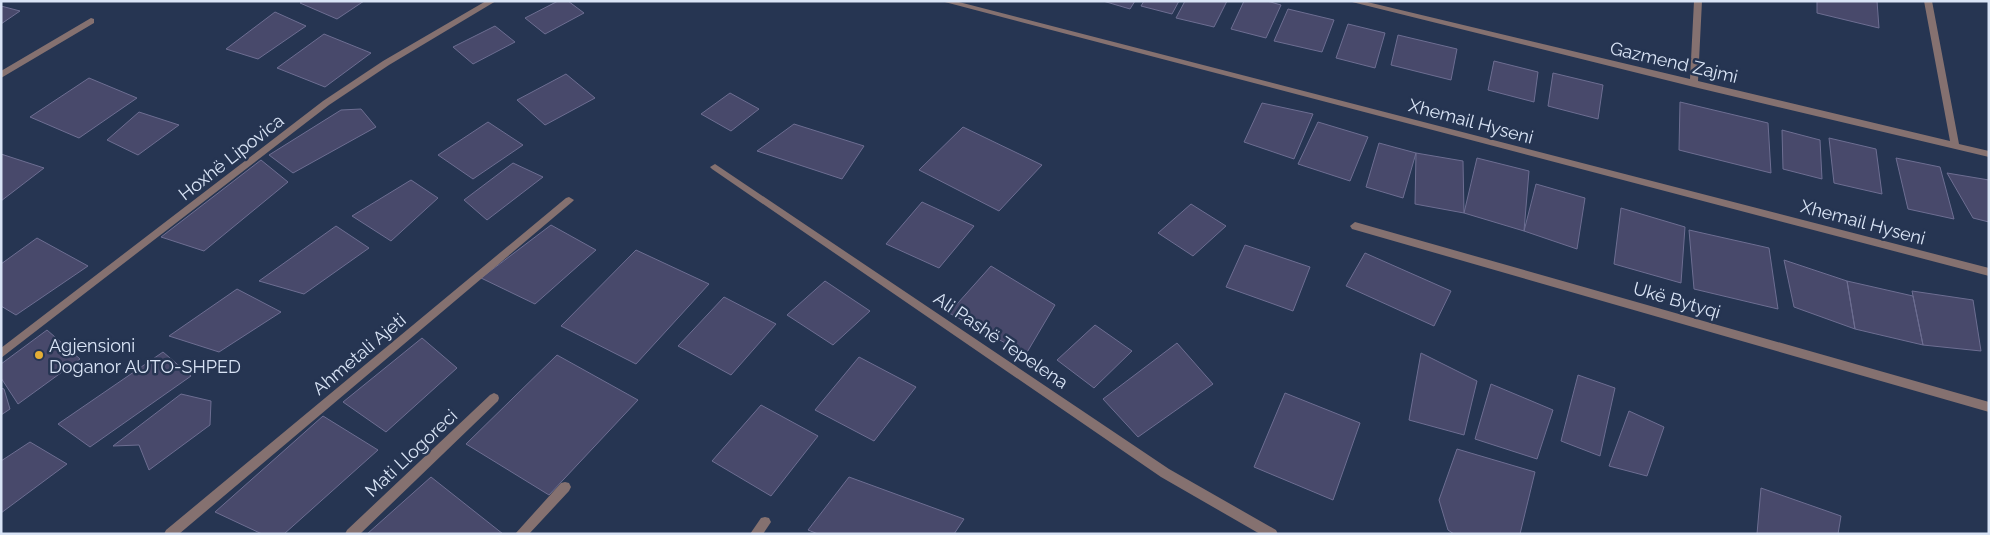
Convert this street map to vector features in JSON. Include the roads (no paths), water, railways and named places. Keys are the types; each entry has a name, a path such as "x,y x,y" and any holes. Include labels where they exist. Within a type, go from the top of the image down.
{"street":[{"name":"Hoxhë Lipovica","path":"1,354 326,103 386,63 492,1"},
{"name":"Xhemail Hyseni","path":"945,1 1989,272"},
{"name":"Gazmend Zajmi","path":"1352,1 1989,154"},
{"path":"1694,84 1698,1"},
{"path":"1928,1 1956,146"},
{"path":"1,75 91,21"},
{"name":"Ali Pashë Tepelena","path":"715,167 1165,473 1272,534"},
{"name":"Ahmetali Ajeti","path":"170,534 569,200"},
{"name":"Ukë Bytyqi","path":"1355,226 1989,407"},
{"name":"Mati Llogoreci","path":"351,534 494,398"},
{"path":"521,534 565,487"},
{"path":"756,534 765,522"}],"place":[{"name":"Agjensioni Doganor AUTO-SHPED","path":"39,355"}]}
